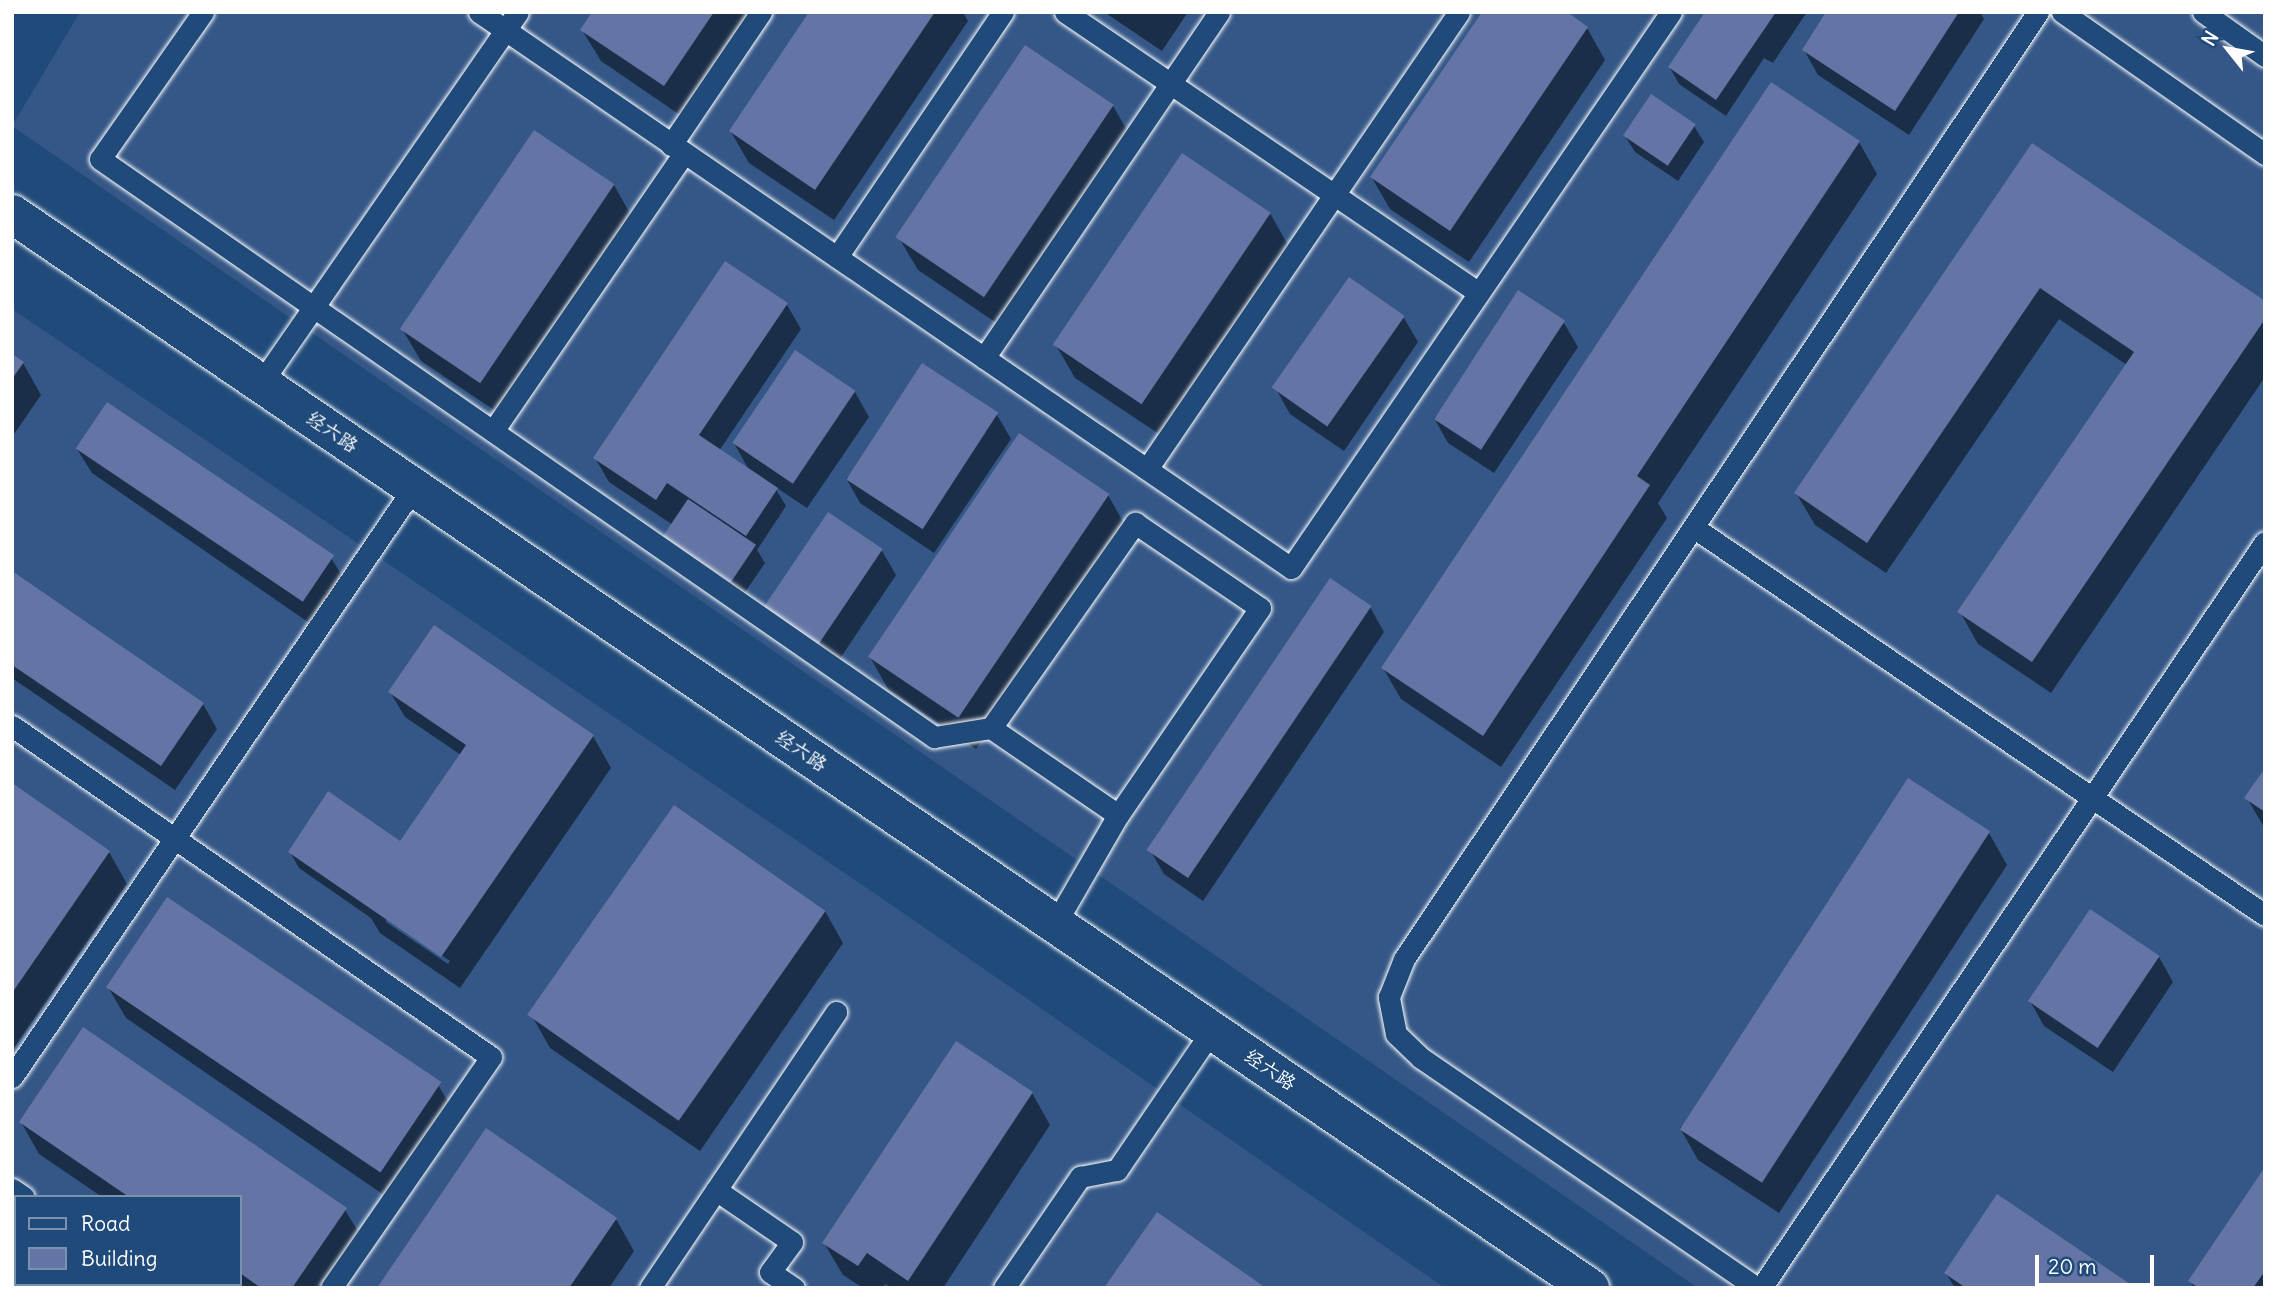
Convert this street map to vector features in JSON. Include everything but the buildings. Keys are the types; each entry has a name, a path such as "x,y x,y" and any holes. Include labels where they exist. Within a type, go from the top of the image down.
{"street":[{"name":"经六路","path":"12,214 1590,1288"}],"lane":[{"path":"203,12 100,159 934,737 991,728 1118,815"},
{"path":"479,12 1291,568 1479,293 1661,16"},
{"path":"261,383 518,12"},
{"path":"493,431 678,149 761,12"},
{"path":"837,257 1003,12"},
{"path":"1065,12 1479,293"},
{"path":"984,358 1219,12"},
{"path":"1147,469 1459,12"},
{"path":"2038,12 1404,959 1390,997 1396,1034 1421,1058 1759,1288 2265,542"},
{"path":"2062,12 2265,154"},
{"path":"2203,12 2265,56"},
{"path":"12,1077 414,487"},
{"path":"991,728 1135,523 1260,608 1118,815 1055,924"},
{"path":"1693,527 2265,915"},
{"path":"12,726 491,1057 331,1288"},
{"path":"650,1288 836,1012"},
{"path":"1004,1288 1080,1177 1117,1170 1212,1030"},
{"path":"716,1190 792,1242 770,1272 794,1288"}],"shaded area":[{"path":"80,12 2265,12 2265,1288 1698,1288 12,126"},
{"path":"12,309 880,897 1445,1288 12,1288"}]}
